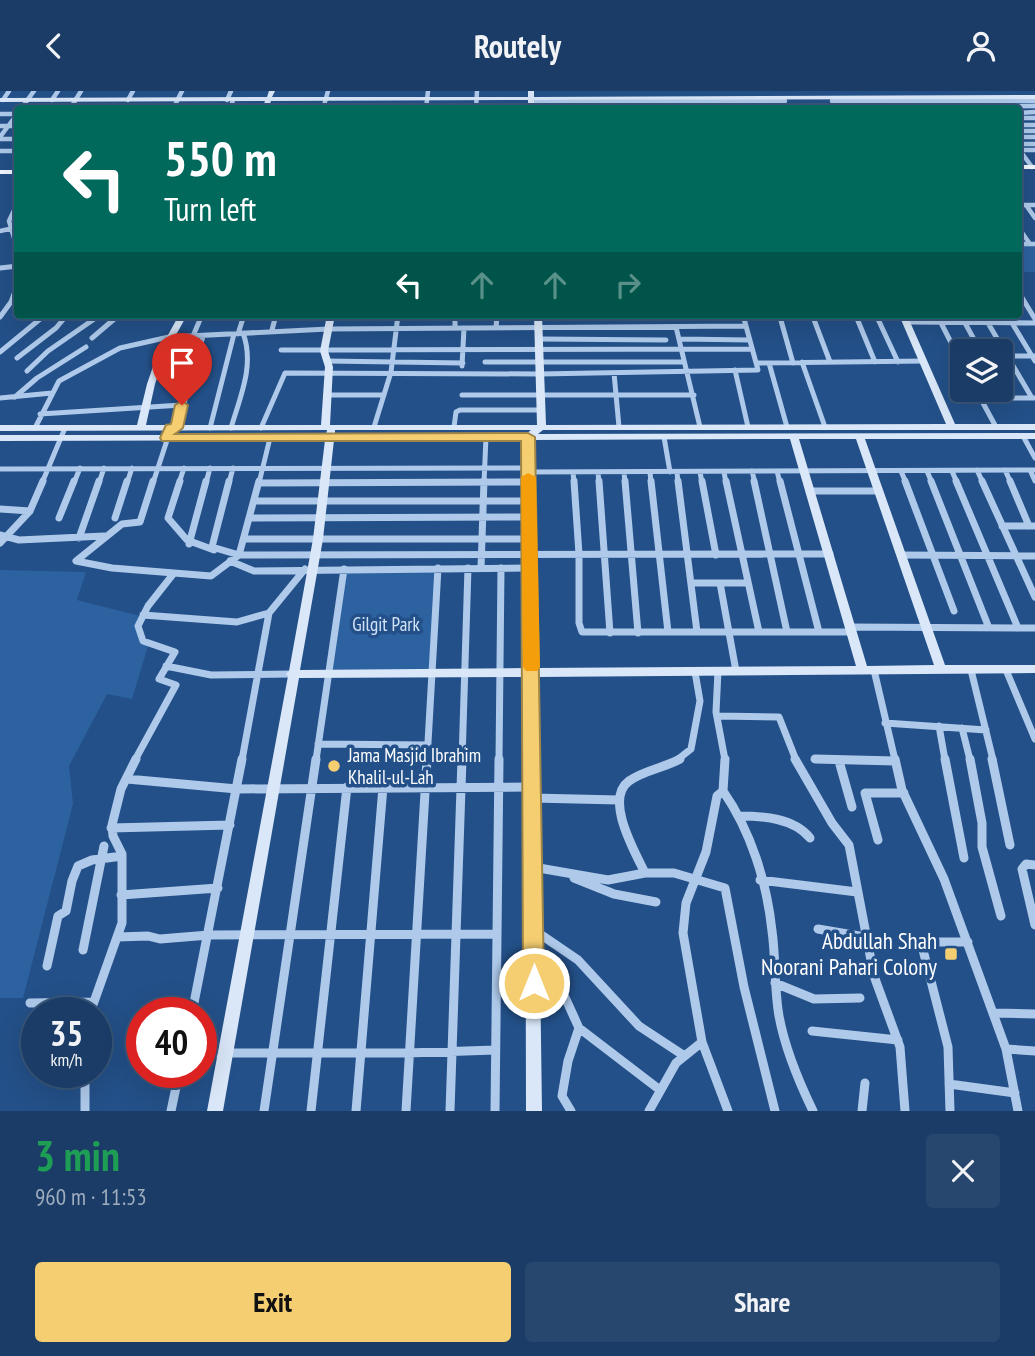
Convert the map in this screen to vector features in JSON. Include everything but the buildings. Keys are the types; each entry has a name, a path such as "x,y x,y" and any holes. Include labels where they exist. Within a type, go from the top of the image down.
{"street":[{"path":"1,100 9,91"},
{"path":"24,105 34,91"},
{"path":"52,100 58,91"},
{"path":"72,105 81,91"},
{"path":"128,100 133,91"},
{"path":"175,105 182,91"},
{"path":"205,100 209,91"},
{"path":"230,105 231,91"},
{"path":"267,105 272,91"},
{"path":"295,100 298,91"},
{"path":"324,105 328,91"},
{"path":"426,105 428,91"},
{"path":"997,91 1002,97"},
{"path":"1022,91 1034,101"},
{"path":"574,105 634,101 653,95 685,101 703,94 771,105"},
{"path":"1,100 295,100 324,105 426,105 452,95 502,95 531,101 685,101 784,99 817,94 831,99 882,100 951,94 1034,101"},
{"path":"831,99 849,94 917,105"},
{"path":"882,100 900,94 1002,97 1034,101"},
{"path":"500,105 604,95 634,101"},
{"path":"784,99 787,105"},
{"path":"831,99 833,105"},
{"path":"1004,105 1034,101"},
{"path":"0,138 14,117"},
{"path":"0,126 14,126"},
{"path":"1022,152 1034,168"},
{"path":"1022,205 1035,205"},
{"path":"1026,205 1035,218"},
{"path":"14,208 8,216 14,241"},
{"path":"0,231 14,228"},
{"path":"0,317 14,294"},
{"path":"910,319 930,323 1035,321 1027,305"},
{"path":"0,352 40,319"},
{"path":"17,358 64,319"},
{"path":"27,371 48,351 95,319"},
{"path":"92,338 114,319"},
{"path":"141,428 151,384 169,337 180,319"},
{"path":"193,336 200,319"},
{"path":"210,428 243,319"},
{"path":"272,330 275,319"},
{"path":"215,1111 309,569 315,554 324,502 329,431 326,395 328,374 324,351 330,319"},
{"path":"374,427 391,374 398,319"},
{"path":"455,328 456,319"},
{"path":"496,328 497,319"},
{"path":"538,319 541,427"},
{"path":"261,428 283,373 540,374 758,370 744,319"},
{"path":"786,319 793,363"},
{"path":"814,319 830,362"},
{"path":"857,319 875,362"},
{"path":"878,319 898,362"},
{"path":"905,319 952,427"},
{"path":"928,319 930,323"},
{"path":"939,319 950,339"},
{"path":"965,323 974,339"},
{"path":"988,323 996,339"},
{"path":"1012,323 1034,358"},
{"path":"35,428 59,381 120,348 169,337 272,330 746,326"},
{"path":"608,327 612,362"},
{"path":"676,327 700,427"},
{"path":"462,374 464,328"},
{"path":"231,428 247,366 248,345 239,334"},
{"path":"203,336 182,405 174,428 167,438 140,521 122,524 76,561 112,568 211,576 239,555 251,518 270,438"},
{"path":"538,339 666,340"},
{"path":"679,339 750,340"},
{"path":"15,397 37,378 86,347"},
{"path":"281,350 752,349"},
{"path":"1013,357 1034,358"},
{"path":"327,361 463,363"},
{"path":"756,363 924,361"},
{"path":"485,362 684,362"},
{"path":"802,362 825,427"},
{"path":"769,363 786,427"},
{"path":"1013,369 1033,398"},
{"path":"735,370 748,427"},
{"path":"614,373 619,427"},
{"path":"0,398 51,393"},
{"path":"326,395 384,395"},
{"path":"462,395 694,395"},
{"path":"1013,398 1033,398"},
{"path":"982,402 996,427"},
{"path":"40,414 182,405"},
{"path":"454,427 456,412 460,410 541,410"},
{"path":"0,438 270,438 374,427 1035,427"},
{"path":"528,437 541,427"},
{"path":"0,428 261,428 486,437 1035,436"},
{"path":"0,543 3,536 30,511 65,428"},
{"path":"794,436 851,630 868,670 904,793 944,879 1006,1049 1018,1111"},
{"path":"859,436 941,670"},
{"path":"1023,436 1035,458"},
{"path":"481,568 486,437"},
{"path":"528,437 534,1111"},
{"path":"664,437 673,472 697,632"},
{"path":"0,468 485,468 528,474"},
{"path":"59,518 80,468"},
{"path":"79,538 104,468"},
{"path":"115,518 132,468"},
{"path":"184,468 168,518 175,531 188,544 239,555 830,554"},
{"path":"188,544 210,468"},
{"path":"214,550 212,547 233,468"},
{"path":"260,483 484,482 528,474 573,472 977,470 1032,470 1035,481"},
{"path":"977,470 1035,597"},
{"path":"1002,526 1032,526 1005,470"},
{"path":"724,471 759,632"},
{"path":"752,471 788,632"},
{"path":"776,471 819,632"},
{"path":"901,471 954,611"},
{"path":"927,471 989,628"},
{"path":"952,471 1018,628"},
{"path":"573,472 579,554 580,628 587,633 1035,628"},
{"path":"598,472 610,633"},
{"path":"624,472 638,633"},
{"path":"650,472 668,632"},
{"path":"700,472 716,555"},
{"path":"811,491 879,491"},
{"path":"255,501 529,501"},
{"path":"0,509 30,511"},
{"path":"251,518 529,517"},
{"path":"3,536 19,540 105,536"},
{"path":"245,539 529,538"},
{"path":"901,555 1035,556"},
{"path":"230,561 254,571 530,568"},
{"path":"406,1111 438,568"},
{"path":"450,1111 468,568"},
{"path":"495,1111 501,568"},
{"path":"195,997 269,613 309,569"},
{"path":"264,1111 344,569"},
{"path":"93,997 123,921 122,856 111,828 127,779 176,688 175,683 159,679 174,652 143,641 138,626 142,615 174,573"},
{"path":"691,583 748,583"},
{"path":"720,583 736,671"},
{"path":"142,615 237,622 269,613"},
{"path":"166,666 184,673 257,676 1035,669"},
{"path":"971,670 1000,789 1010,845"},
{"path":"1006,670 1035,739"},
{"path":"645,873 622,820 619,800 623,787 629,781 691,750 700,701 695,671"},
{"path":"718,671 717,716 726,764 723,791 739,816 760,880 771,920 779,1016 792,1069 813,1111"},
{"path":"717,716 779,717 796,761 832,823 849,845 874,976 898,1040 905,1111"},
{"path":"885,723 986,730"},
{"path":"939,726 964,858"},
{"path":"962,728 975,779 982,823 982,847 1001,916"},
{"path":"318,744 428,745"},
{"path":"815,759 895,761"},
{"path":"839,761 852,807"},
{"path":"127,779 237,789 498,787 619,800"},
{"path":"311,1111 346,787"},
{"path":"356,1111 383,787"},
{"path":"723,791 717,796 706,852 686,903 683,933 702,1042 728,1111"},
{"path":"878,840 865,793 904,793"},
{"path":"739,816 757,815 780,821 807,833 810,838"},
{"path":"111,828 230,825"},
{"path":"83,950 104,846"},
{"path":"47,966 58,916 66,911 74,868 81,862 122,856"},
{"path":"1035,865 1026,864 1021,869 1035,925"},
{"path":"533,867 608,880 645,873 674,873 727,890 747,999 775,1111"},
{"path":"567,874 606,893 635,901 656,902"},
{"path":"760,880 857,892"},
{"path":"121,895 218,888"},
{"path":"818,929 865,937"},
{"path":"533,930 558,943 600,980 635,1022 683,1055"},
{"path":"118,937 148,936 160,939 209,935 496,934"},
{"path":"950,1111 948,1047 922,946 923,942 968,941"},
{"path":"533,958 564,995 579,1028 660,1090"},
{"path":"775,983 814,999 860,999"},
{"path":"993,1013 1035,1014"},
{"path":"571,1111 562,1096 568,1061 579,1028"},
{"path":"811,1031 898,1040"},
{"path":"649,1111 668,1073 690,1047 702,1042"},
{"path":"1006,1049 1035,1051"},
{"path":"217,1053 495,1050"},
{"path":"862,1111 865,1083"},
{"path":"949,1084 1014,1093"},
{"path":"85,1088 85,1111"},
{"path":"171,1111 176,1088"}],"green space":[{"path":"1022,246 1035,246 1035,272 1022,272"},
{"name":"Gilgit Park","path":"438,568 433,673 329,674 344,569"},
{"path":"0,570 86,572 77,600 140,616 143,641 149,643 132,699 107,694 69,766 73,804 23,997 0,998"}],"slow traffic":[{"path":"528,477 532,667"}],"place":[{"name":"Jama Masjid Ibrahim Khalil-ul-Lah","path":"334,766"},
{"name":"Abdullah Shah Noorani Pahari Colony","path":"951,954"}],"route":[{"path":"182,405 177,428 171,428 167,438 528,437 534,983"}]}
